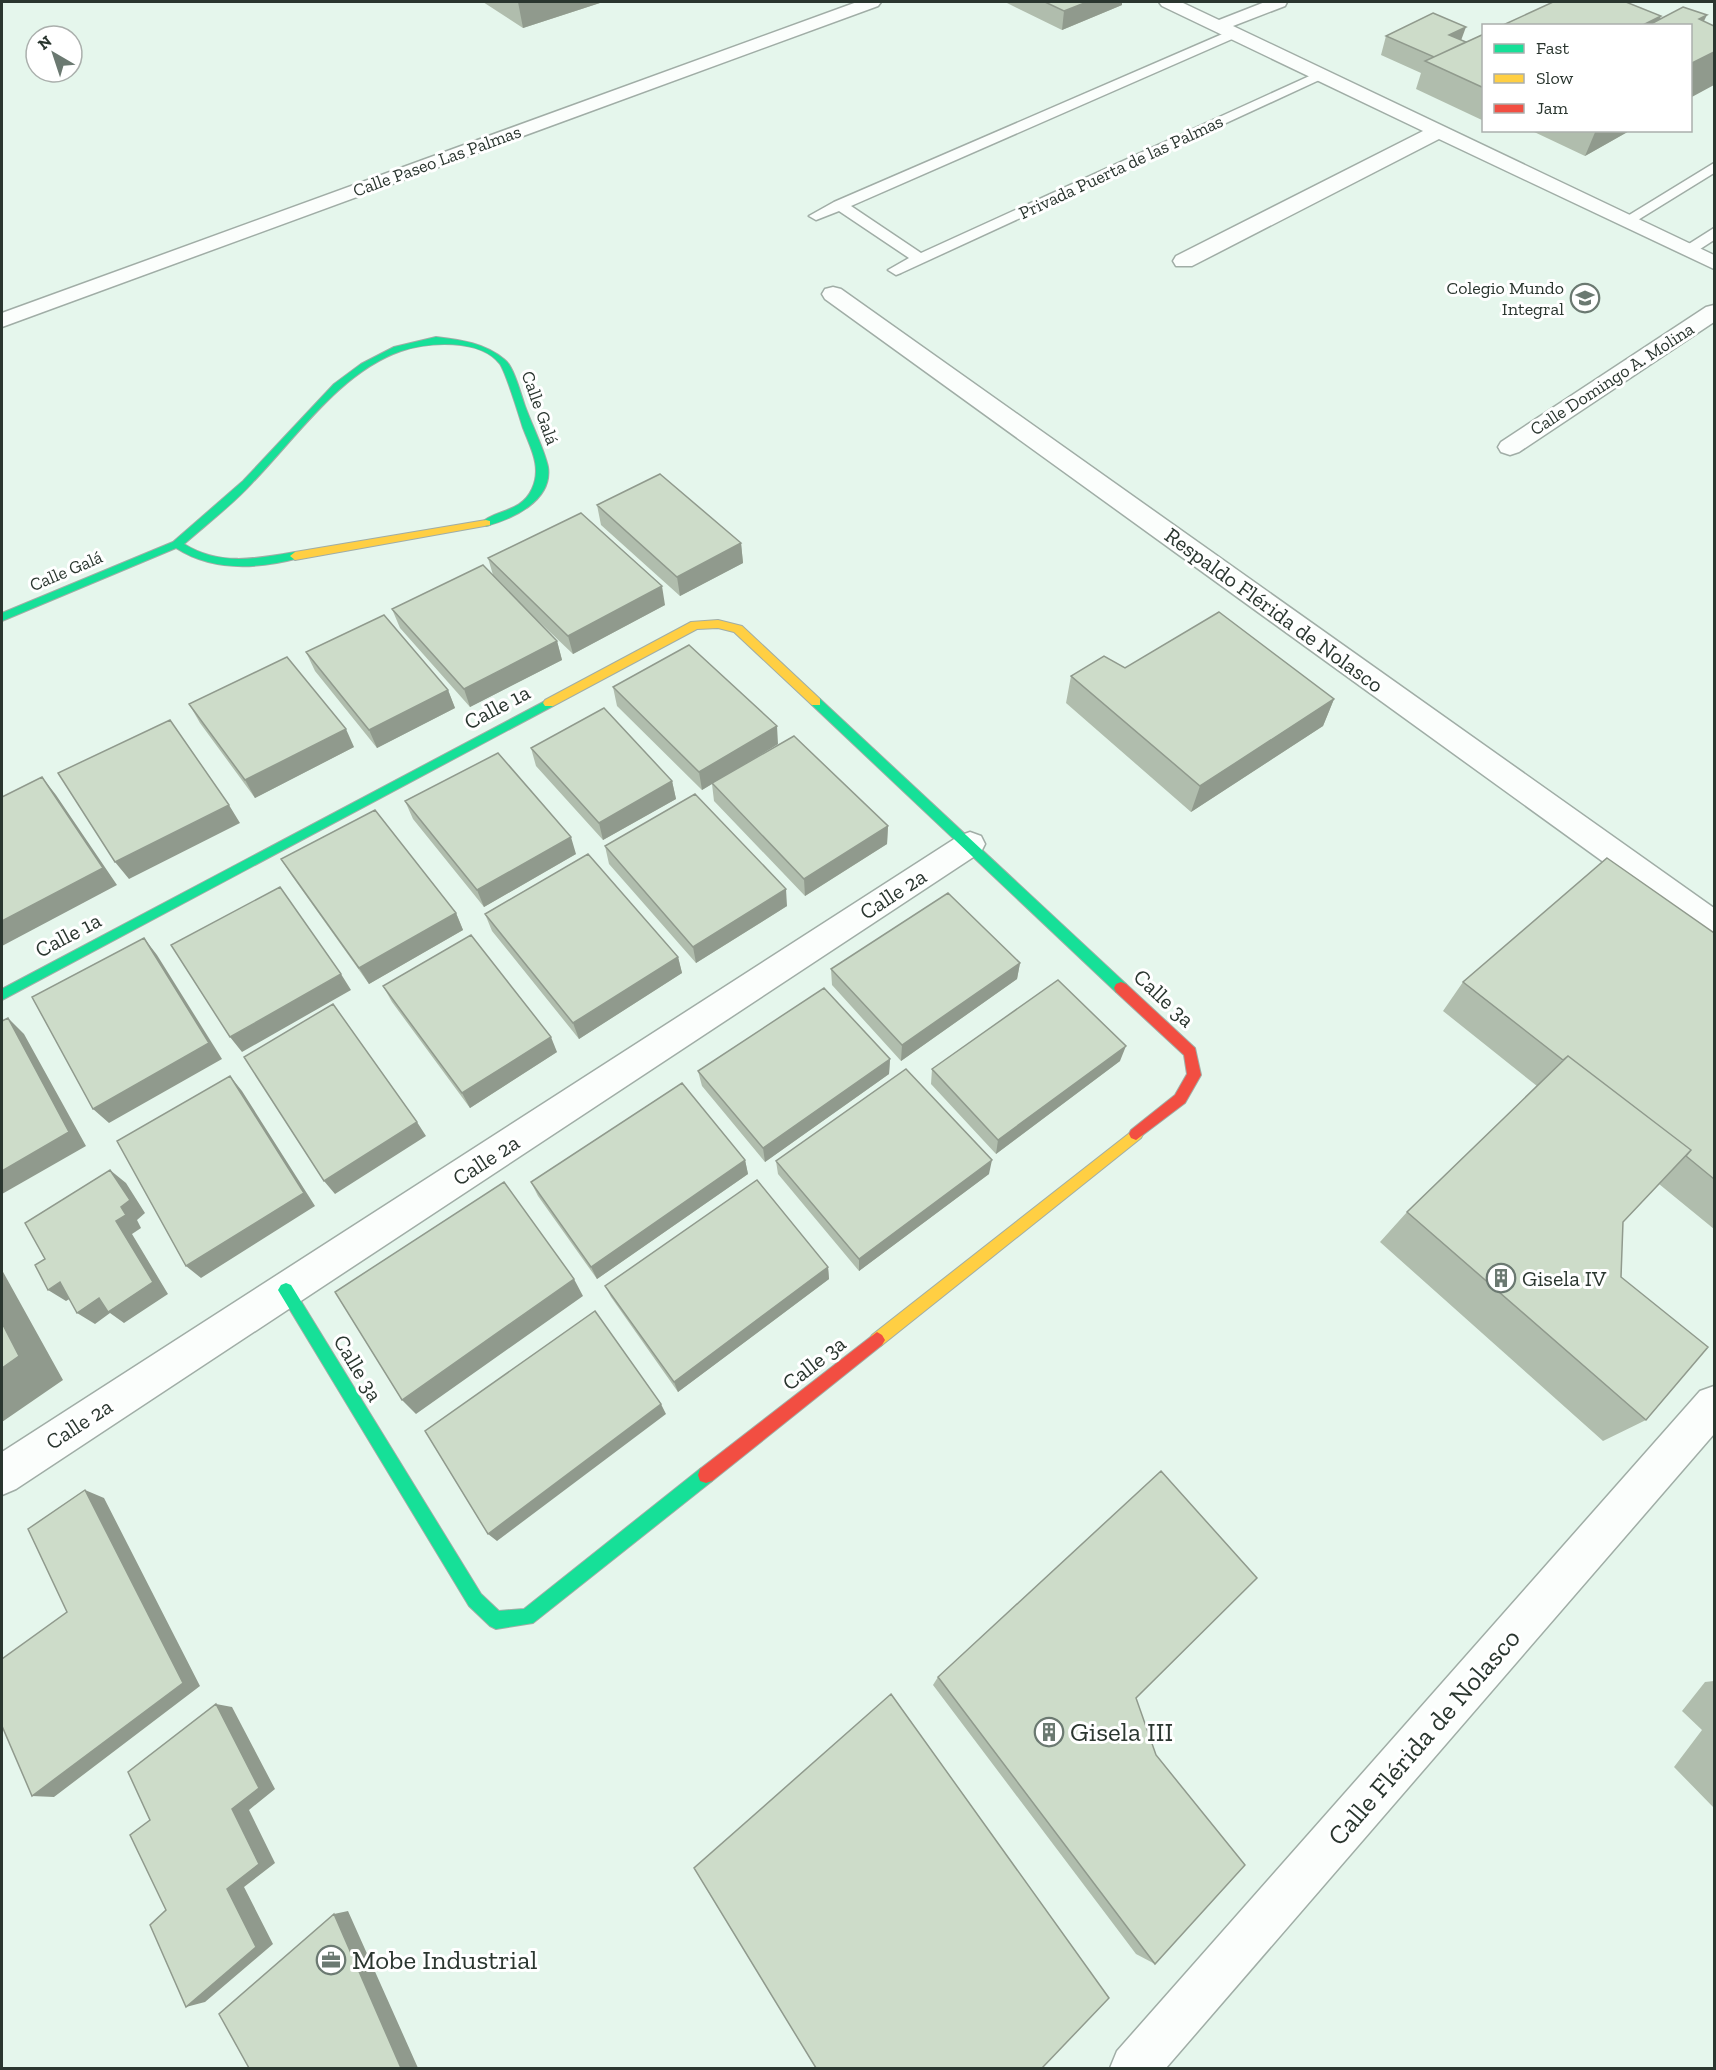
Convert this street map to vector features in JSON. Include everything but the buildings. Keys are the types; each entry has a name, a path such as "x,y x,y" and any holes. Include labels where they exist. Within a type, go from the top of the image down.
{"street":[{"name":"Calle Paseo Las Palmas","path":"2,320 872,2"},
{"path":"1168,2 1714,263"},
{"path":"1226,30 1279,2"},
{"path":"1184,261 1439,131"},
{"name":"Respaldo Flérida de Nolasco","path":"833,294 1714,925"},
{"name":"Calle Domingo A. Molina","path":"1510,447 1714,312"},
{"name":"Calle Galá","path":"2,617 177,544 247,483 336,386 364,366 397,350 436,340 464,343 486,350 504,363 543,468 543,484 533,500 514,513 482,524 249,564 217,564 194,558 177,544"},
{"name":"Calle 1a","path":"2,995 695,626 718,624 738,629 970,844"},
{"name":"Calle 2a","path":"2,1475 970,844"},
{"name":"Calle 3a","path":"286,1290 475,1600 496,1620 527,1617 1180,1100 1194,1075 1190,1052 970,844"},
{"name":"Calle Flérida de Nolasco","path":"1134,2068 1714,1405"}],"lane":[{"path":"816,216 1226,30"},
{"name":"Privada Puerta de las Palmas","path":"896,270 1321,76"},
{"path":"1628,220 1714,167"},
{"path":"839,206 920,259"},
{"path":"1689,250 1714,232"}],"traffic: fast":[{"path":"2,617 177,544 247,483 337,386 364,366 397,349 436,340 464,343 486,350 504,363 543,468 541,481 532,499 517,511 486,523"},
{"path":"177,544 191,553 219,562 248,563 295,556"},
{"path":"816,702 1121,988"},
{"path":"2,995 549,703"},
{"path":"286,1290 475,1600 496,1620 527,1617 706,1475"}],"traffic: slow":[{"path":"295,556 486,523"},
{"path":"549,703 695,625 718,624 738,629 816,702"},
{"path":"877,1340 1136,1134"}],"traffic: jam":[{"path":"1121,988 1190,1052 1194,1075 1180,1099 1136,1134"},
{"path":"706,1475 877,1340"}],"place":[{"name":"Colegio Mundo Integral","path":"1585,298"},
{"name":"Gisela IV","path":"1501,1278"},
{"name":"Gisela III","path":"1049,1732"},
{"name":"Mobe Industrial","path":"331,1960"}]}
